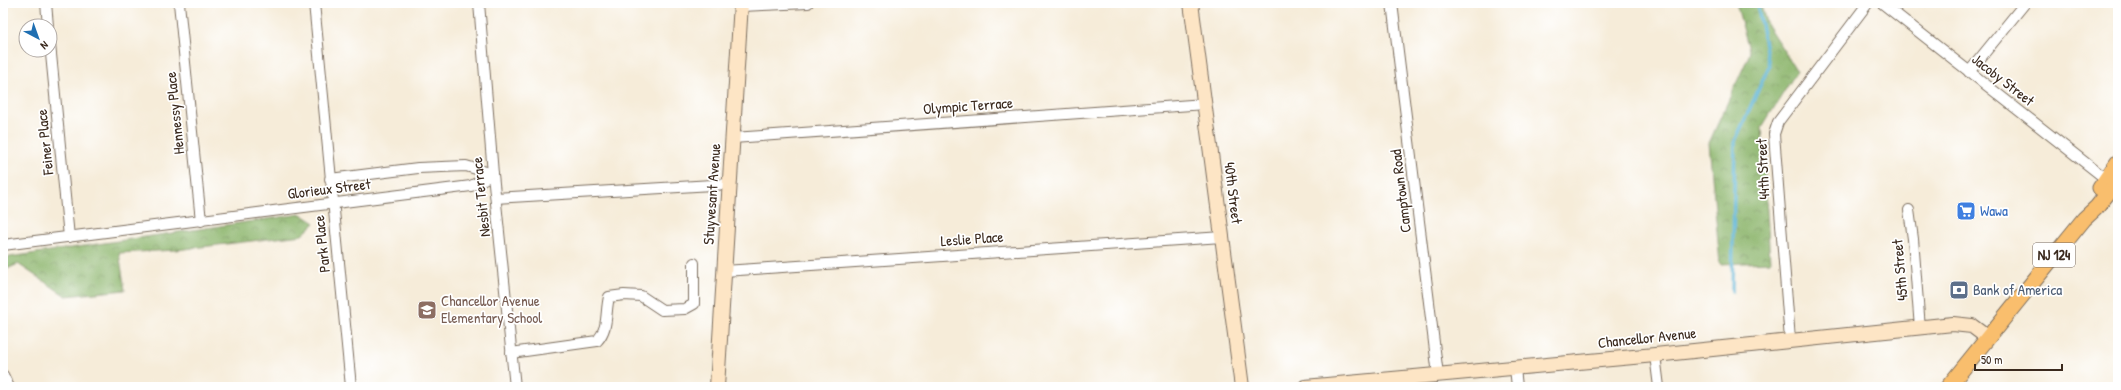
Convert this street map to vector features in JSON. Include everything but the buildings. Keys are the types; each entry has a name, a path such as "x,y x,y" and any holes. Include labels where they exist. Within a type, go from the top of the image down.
{"main road":[{"name":"40th Street","path":"1191,3 1242,387"},
{"name":"Stuyvesant Avenue","path":"717,387 741,5"},
{"name":"NJ 124","path":"1948,387 2084,219 2097,207 2112,179 2118,162"},
{"name":"Chancellor Avenue","path":"1305,387 1380,384 1438,375 1655,355 1953,324 1972,326 1988,338"}],"street":[{"path":"46,3 47,18"},
{"name":"Hennessy Place","path":"179,3 201,221"},
{"name":"Park Place","path":"314,3 351,387"},
{"name":"Nesbit Terrace","path":"479,3 493,174 515,387"},
{"path":"741,5 808,3"},
{"name":"Camptown Road","path":"1392,3 1438,375"},
{"name":"44th Street","path":"1790,340 1774,134 1778,122 1868,3"},
{"name":"Jacoby Street","path":"1882,3 1969,72 2112,179"},
{"path":"1969,72 2024,3"},
{"name":"Feiner Place","path":"51,58 69,236"},
{"name":"Olympic Terrace","path":"733,138 1205,104"},
{"name":"Glorieux Street","path":"330,179 418,168 466,166 493,174"},
{"name":"Glorieux Street","path":"3,245 471,186 493,174"},
{"path":"496,198 729,184"},
{"name":"45th Street","path":"1909,210 1913,239 1920,328"},
{"name":"Leslie Place","path":"724,271 1222,237"},
{"path":"511,353 597,341 603,335 607,321 606,307 609,297 624,295 641,296 662,310 685,309 694,304 694,263"},
{"path":"1655,355 1659,387"},
{"path":"1515,368 1517,387"},
{"path":"3,375 9,387"}],"green space":[{"path":"1736,3 1760,3 1767,25 1797,71 1762,127 1770,262 1720,264 1709,143 1750,53"},
{"path":"301,214 315,223 302,235 176,250 119,253 125,290 66,296 18,264 3,271 3,258"}],"waterway":[{"path":"1732,291 1735,141 1769,66 1757,3"}],"place":[{"name":"Wawa","path":"1966,211"},
{"name":"Bank of America","path":"1959,290"},
{"name":"Chancellor Avenue Elementary School","path":"427,310"}]}
